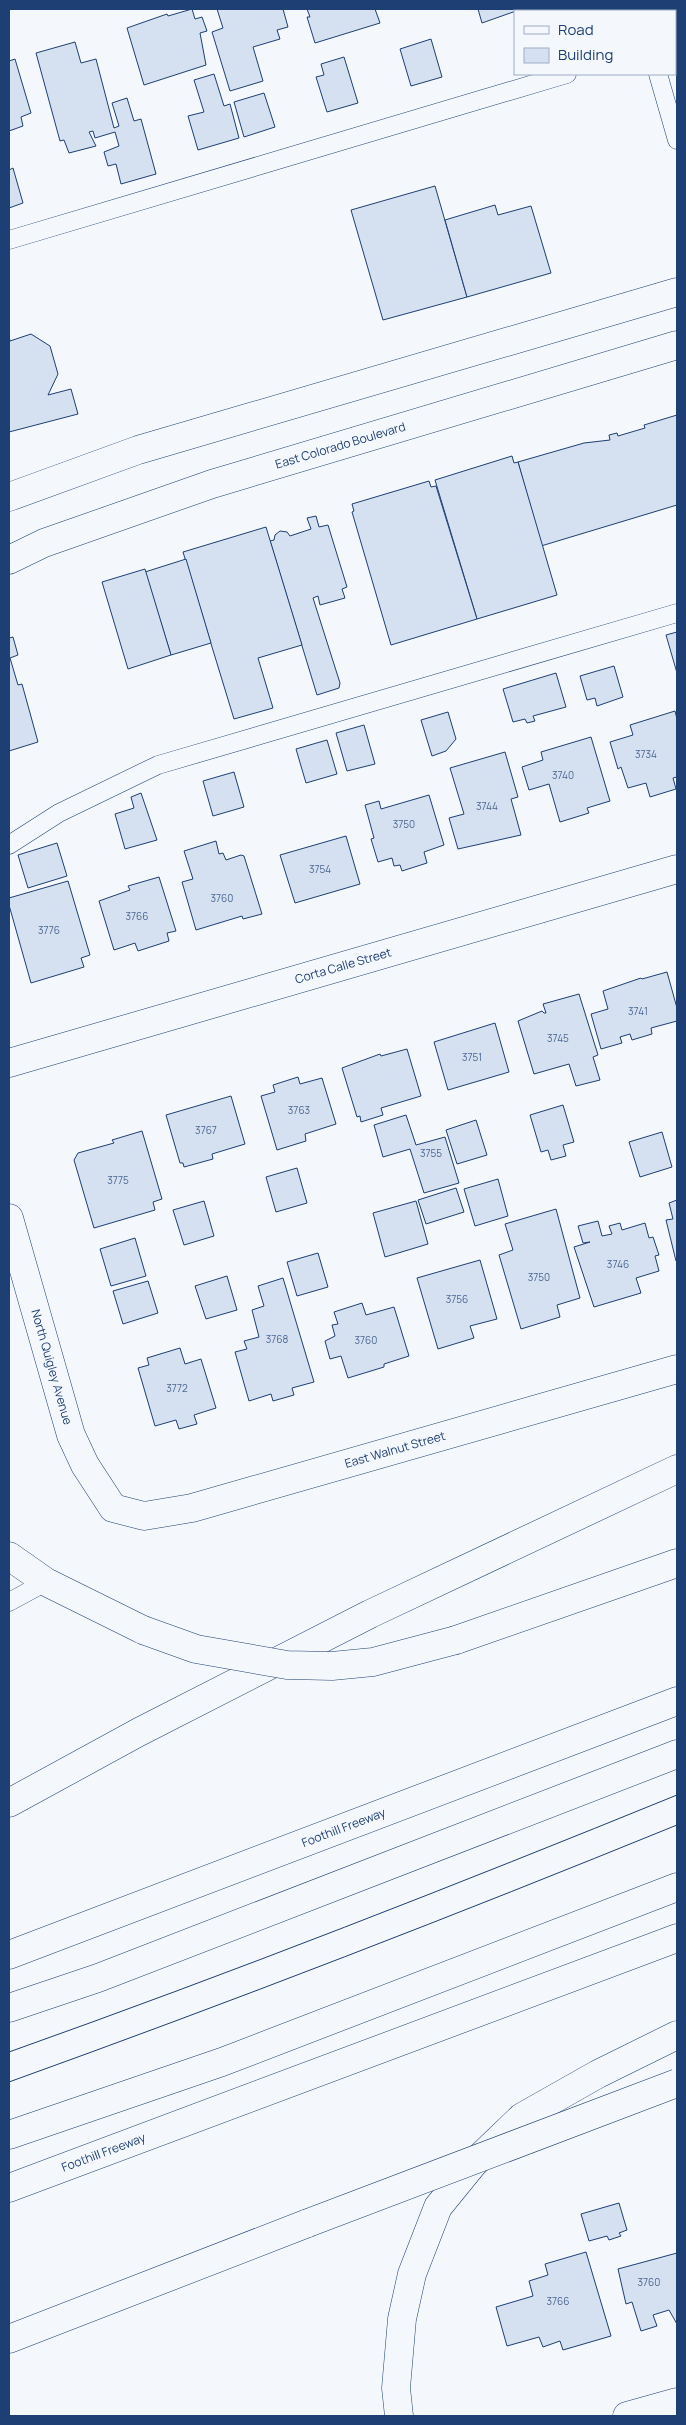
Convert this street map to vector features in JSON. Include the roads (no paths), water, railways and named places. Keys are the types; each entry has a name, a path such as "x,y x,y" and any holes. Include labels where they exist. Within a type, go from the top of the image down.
{"main road":[{"path":"9,497 138,450 677,292"},
{"name":"East Colorado Boulevard","path":"9,560 44,543 212,484 677,345"},
{"name":"Corta Calle Street","path":"9,1063 677,869"},
{"name":"North Quigley Avenue","path":"9,1218 72,1435 85,1465 113,1508"},
{"name":"East Walnut Street","path":"113,1508 144,1516 192,1508 677,1369"},
{"path":"9,1803 139,1732 370,1614 677,1469"},
{"path":"9,1556 46,1582 143,1630 196,1649 287,1665 332,1666 374,1662 456,1640 677,1562"},
{"name":"Foothill Freeway","path":"9,1955 677,1701"},
{"path":"9,2008 116,1971 677,1754"},
{"path":"9,2135 222,2062 677,1887"},
{"name":"Foothill Freeway","path":"9,2188 677,1938"},
{"path":"399,2416 396,2388 402,2319 412,2274 438,2207 473,2164 522,2118 598,2074 677,2035"},
{"path":"9,2339 677,2082"},
{"path":"627,2416 677,2402"}],"lane":[{"path":"9,240 564,75"},
{"path":"658,75 677,140"},
{"path":"9,844 59,813 158,765 677,613"},
{"path":"9,1602 46,1582"}],"tram line":[{"path":"9,2052 177,1991 344,1927 677,1795"},
{"path":"9,2082 344,1957 677,1825"}]}
